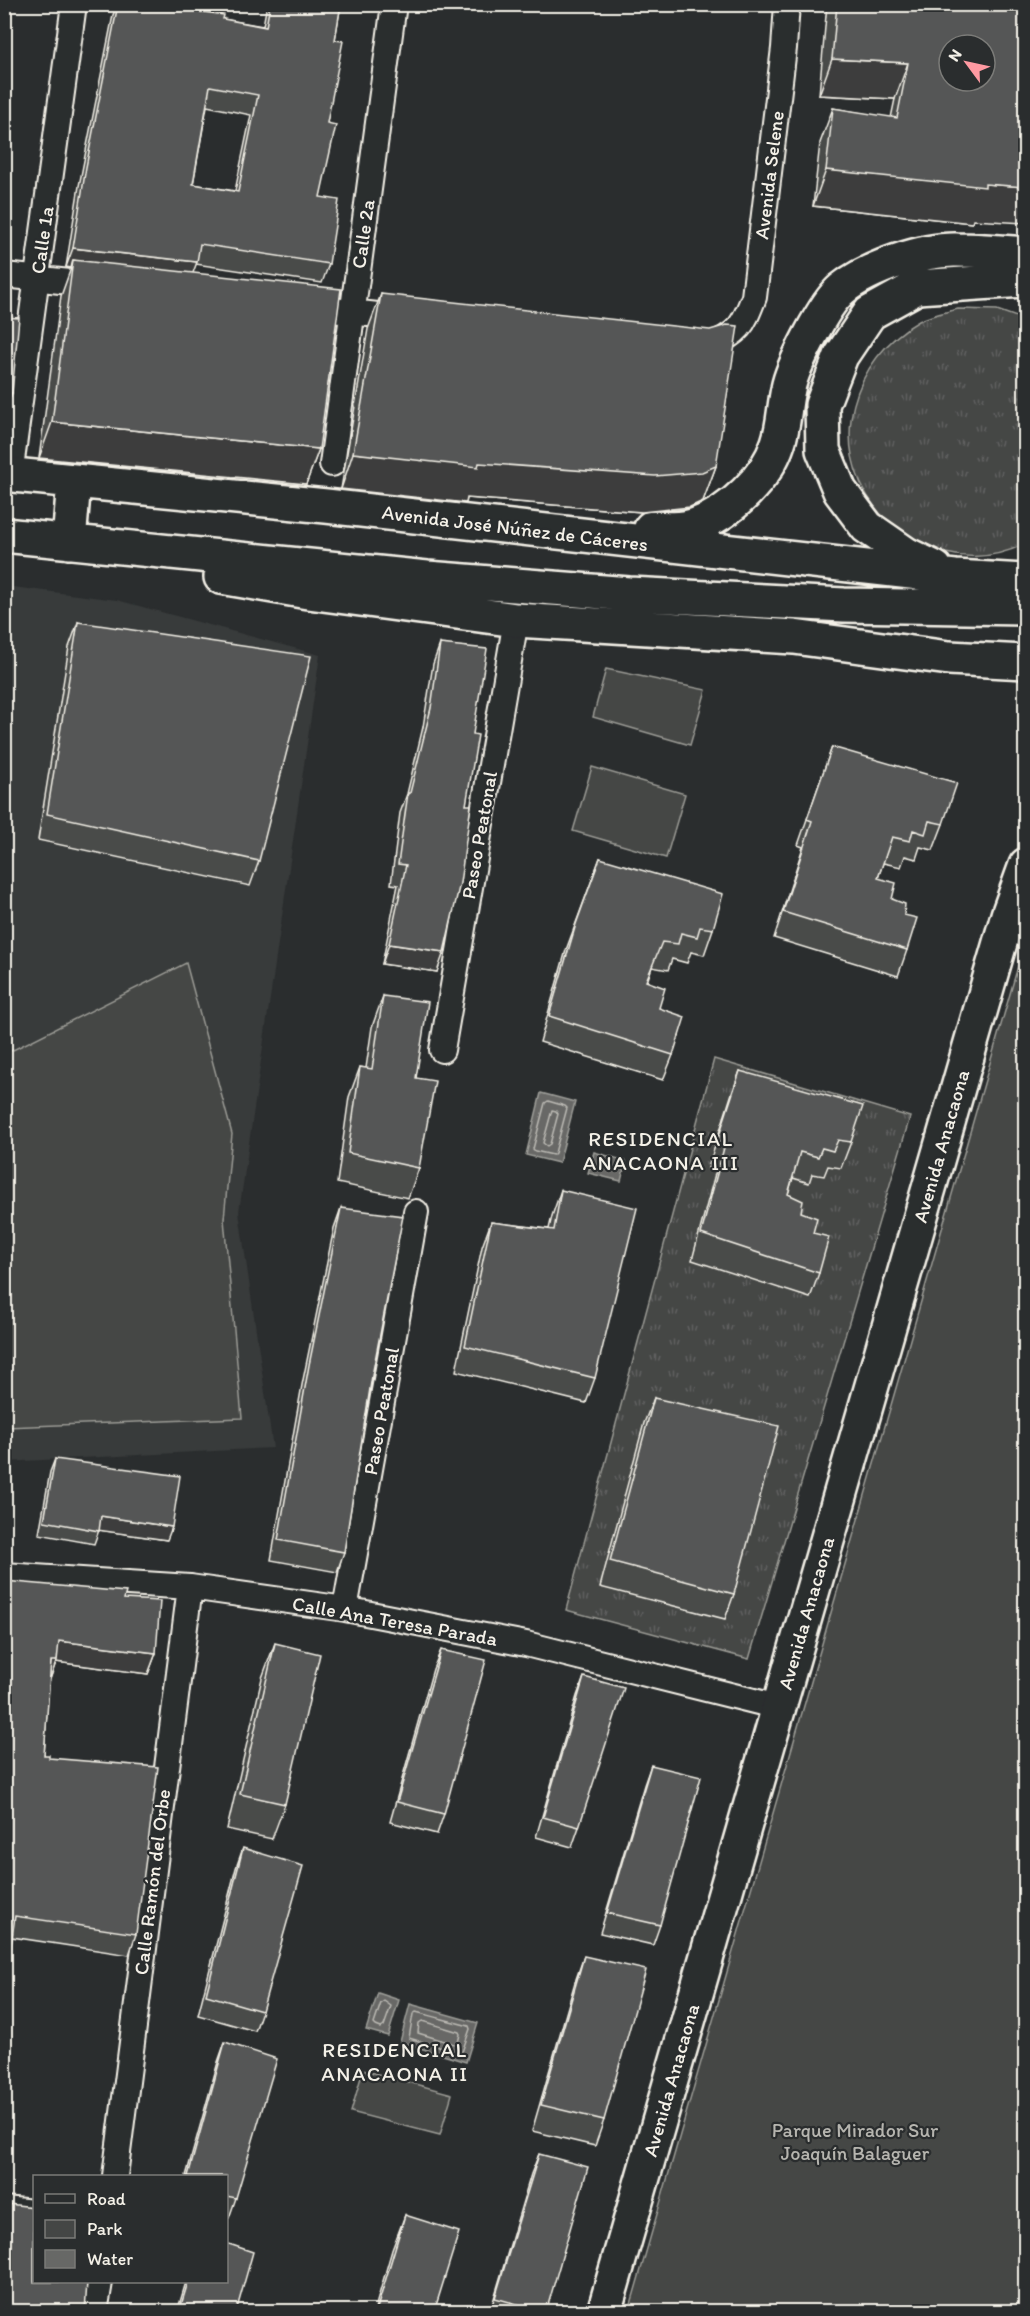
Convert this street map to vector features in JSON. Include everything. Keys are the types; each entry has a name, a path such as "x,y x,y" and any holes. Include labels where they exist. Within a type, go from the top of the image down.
{"main road":[{"path":"483,525 576,518 668,530 696,525 719,514 744,493 767,468 779,442 788,386 818,320 841,290 870,271 905,258 954,249 1026,254"},
{"path":"955,577 906,554 867,527 853,509 840,491 824,450 822,405 841,356 870,312 916,287 1026,280"},
{"name":"Avenida José Núñez de Cáceres","path":"7,475 326,506 955,577 1026,581"},
{"path":"74,481 74,542"},
{"path":"4,535 427,578 628,594 844,606 1026,608"},
{"path":"74,542 171,568 285,588 516,620 794,637 949,658 1026,662"},
{"name":"Avenida Anacaona","path":"604,2312 1008,915 1026,842"},
{"name":"Avenida Anacaona","path":"1008,915 1026,865"}],"street":[{"name":"Calle 1a","path":"7,475 37,278 74,4"},
{"name":"Calle 2a","path":"332,464 394,4"},
{"name":"Avenida Selene","path":"687,350 699,351 730,337 745,321 754,297 784,48 786,4"},
{"path":"4,275 119,287"},
{"path":"283,305 422,320"},
{"name":"Paseo Peatonal","path":"442,1050 516,620"},
{"name":"Paseo Peatonal","path":"345,1609 416,1212"},
{"name":"Calle Ana Teresa Parada","path":"4,1575 190,1587 345,1609 526,1644 778,1707"},
{"name":"Calle Ramón del Orbe","path":"115,2175 190,1587"},
{"path":"4,2209 33,2212"},
{"path":"95,2312 100,2283"}],"shaded area":[{"path":"5,586 117,600 320,655 239,1212 273,1448 5,1462"}],"green space":[{"path":"958,309 997,310 1025,320 1025,544 986,556 956,555 927,549 904,536 875,507 860,482 852,457 850,430 854,405 863,380 877,357 896,337 919,321"},
{"path":"606,669 706,690 690,745 593,717"},
{"path":"592,767 685,794 666,858 573,831"},
{"name":"Parque Mirador Sur Joaquín Balaguer","path":"1025,942 1025,2311 629,2311"},
{"path":"186,963 232,1134 224,1219 242,1418 5,1427 5,1054"},
{"path":"714,1059 910,1117 749,1659 566,1610"},
{"path":"363,2070 452,2094 440,2135 351,2112"}],"water":[{"path":"541,1093 575,1102 559,1163 526,1155"},
{"path":"594,1152 626,1161 621,1181 588,1173"},
{"path":"378,1993 399,2000 388,2036 366,2030"},
{"path":"410,2004 478,2023 466,2062 400,2042"}],"building":[{"path":"118,4 199,4 198,11 224,15 223,19 266,27 270,4 341,4 335,40 343,41 327,123 336,125 320,197 339,200 329,264 200,244 197,262 73,248 86,167","holes":["210,86 258,95 238,192 193,184"]},
{"path":"837,4 1026,4 1026,187 985,184 985,187 826,170 833,108 897,118 908,63 832,59"},
{"path":"73,260 341,289 319,449 52,422"},
{"path":"381,294 710,330 727,325 738,326 716,466 702,472 655,476 479,463 478,467 353,453"},
{"path":"4,317 19,318 12,393 4,393"},
{"path":"78,622 311,656 259,861 47,814"},
{"path":"440,644 487,649 473,734 478,735 466,805 471,805 460,883 444,952 389,944 406,865 398,864 408,793 410,793 431,708"},
{"path":"832,747 957,783 943,824 929,821 925,834 913,830 910,841 892,837 878,878 896,883 892,899 905,904 904,915 917,918 907,950 783,912 812,821 807,819"},
{"path":"600,858 723,894 713,929 700,927 697,937 681,933 678,944 662,942 646,981 665,988 659,1008 685,1017 673,1055 549,1016 576,924"},
{"path":"383,996 428,1002 416,1078 435,1081 419,1168 348,1153 360,1067 372,1069"},
{"path":"740,1071 863,1106 851,1142 838,1140 833,1151 822,1148 818,1157 800,1152 788,1194 803,1201 801,1212 817,1218 813,1233 829,1237 819,1273 701,1234 725,1144 717,1142"},
{"path":"561,1190 637,1208 595,1378 465,1346 491,1222 554,1230"},
{"path":"341,1208 403,1216 372,1376 344,1552 278,1540 309,1365"},
{"path":"654,1398 779,1426 734,1594 610,1561"},
{"path":"55,1459 180,1476 172,1527 101,1516 99,1531 44,1521"},
{"path":"4,1581 126,1592 124,1599 160,1601 156,1653 59,1641 57,1661 51,1661 44,1755 49,1755 49,1758 158,1767 136,1934 15,1916 4,1997"},
{"path":"275,1643 320,1654 285,1804 240,1794"},
{"path":"441,1650 486,1660 444,1814 397,1802"},
{"path":"584,1677 624,1688 579,1827 543,1817"},
{"path":"651,1765 701,1777 660,1925 607,1913"},
{"path":"243,1848 303,1866 262,2011 206,1995"},
{"path":"584,1956 646,1970 604,2120 541,2105"},
{"path":"4,2012 7,2012 4,2031"},
{"path":"225,2042 277,2059 236,2198 228,2196 228,2175 188,2175"},
{"path":"539,2154 588,2167 546,2312 495,2298"},
{"path":"8,2204 33,2207 33,2283 87,2283 85,2312 4,2312 4,2215 6,2215"},
{"path":"405,2215 459,2232 434,2312 376,2312"},
{"path":"228,2244 253,2252 236,2312 179,2312 188,2283 228,2283"}],"district":[{"name":"RESIDENCIAL ANACAONA III","path":"661,1150"},
{"name":"RESIDENCIAL ANACAONA II","path":"395,2061"}]}
